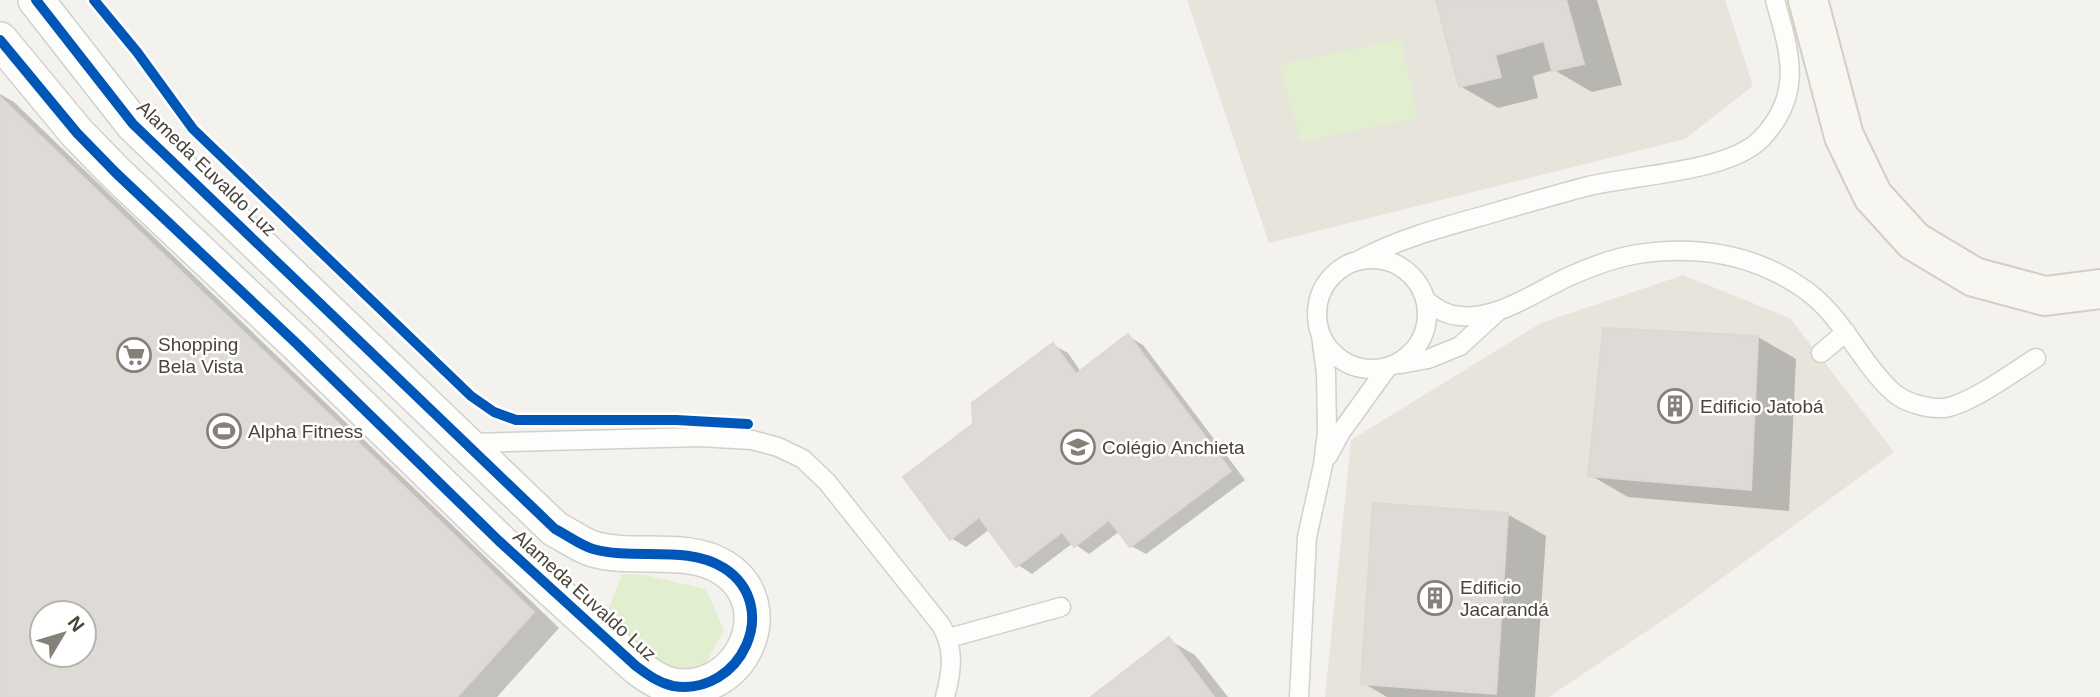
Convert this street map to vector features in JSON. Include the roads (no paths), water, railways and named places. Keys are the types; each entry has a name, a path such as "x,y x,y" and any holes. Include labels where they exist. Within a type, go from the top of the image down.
{"main road":[{"path":"1808,0 1844,136 1873,196 1914,241 1974,278 2045,296 2100,289"}],"street":[{"name":"Alameda Euvaldo Luz","path":"0,40 77,133 116,173 296,343 499,541 636,666 656,680 674,687 699,688 722,678 739,663 749,642 752,616 749,597 739,580 723,567 694,557 620,554 592,549 555,529 133,124 36,0"}],"lane":[{"path":"1299,697 1307,537 1323,465 1327,432 1326,373 1317,317 1319,298 1328,280 1342,267 1410,237 1578,189 1700,166 1734,156 1760,141 1777,119 1786,99 1792,71 1788,44 1775,0"},
{"path":"1427,301 1441,312 1474,316 1499,310 1569,276 1620,257 1669,249 1707,251 1738,258 1773,271 1806,290 1846,332 1895,394 1917,405 1943,408 1963,403 2036,358"},
{"path":"1323,465 1341,432 1390,367 1407,358 1418,346 1428,317 1427,301 1418,282 1402,267 1382,259 1361,259"},
{"path":"1321,336 1331,351 1344,362 1359,368 1390,367 1428,359 1460,346 1499,310"},
{"path":"1821,353 1846,332"},
{"path":"467,443 700,438 752,440 778,447 803,459 827,482 914,589 948,638 952,653 945,697"},
{"path":"948,638 1061,607"}],"place":[{"name":"Shopping Bela Vista","path":"134,355"},
{"name":"Edificio Jatobá","path":"1675,406"},
{"name":"Alpha Fitness","path":"224,431"},
{"name":"Colégio Anchieta","path":"1078,447"},
{"name":"Edificio Jacarandá","path":"1435,598"}]}
